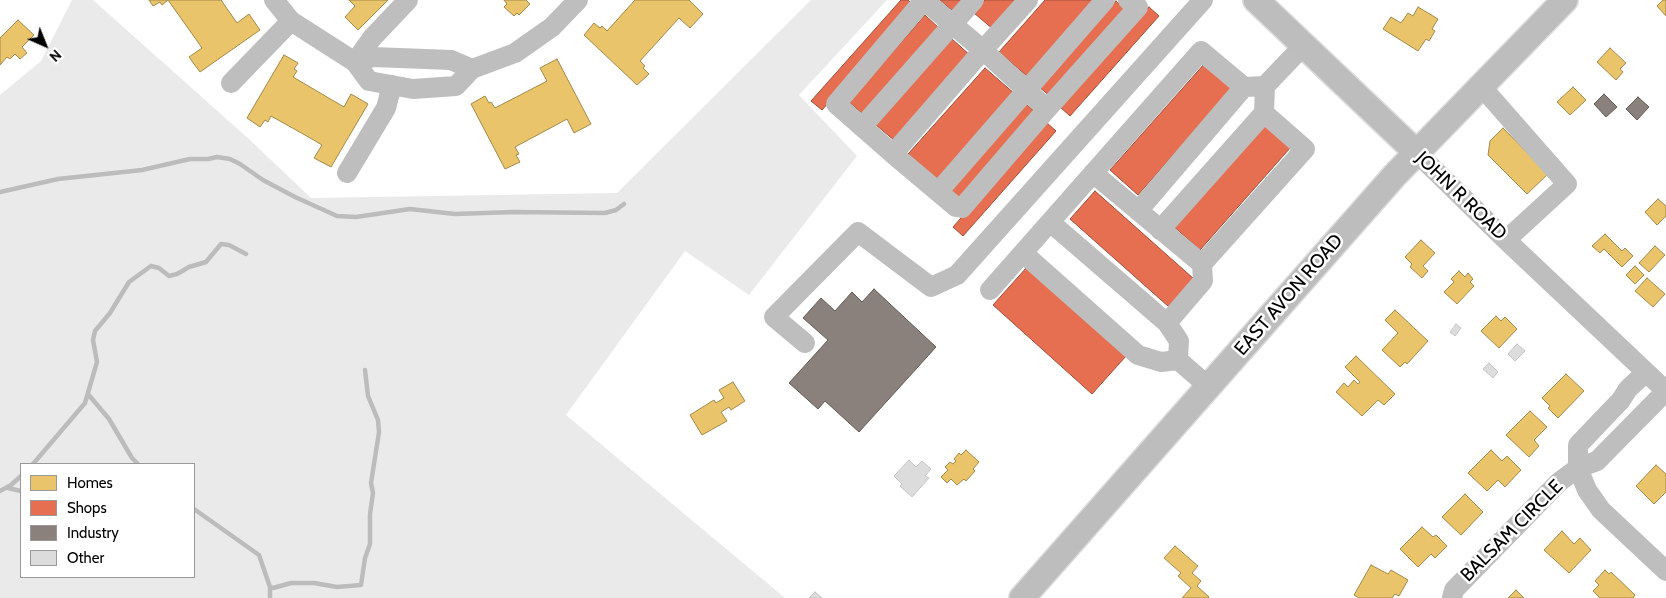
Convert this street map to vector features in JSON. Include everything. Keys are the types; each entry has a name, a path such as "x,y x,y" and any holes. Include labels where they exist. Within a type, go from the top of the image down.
{"main road":[{"name":"JOHN R ROAD","path":"1256,0 1416,152"},
{"name":"EAST AVON ROAD","path":"1022,598 1394,175 1565,0"}],"street":[{"path":"274,0 291,21 355,62 369,81 413,89 456,86 472,69 515,53 552,27 578,0"},
{"path":"355,62 372,38 408,0"},
{"path":"1047,109 983,50 924,0 836,104 956,207 962,208 1138,7 1128,0"},
{"path":"862,127 974,0"},
{"path":"893,154 1028,0"},
{"path":"938,192 1105,0"},
{"path":"805,343 774,317 858,232 931,287 958,275 1203,0"},
{"path":"231,84 291,21"},
{"path":"1160,230 1264,112 1265,86 1304,45"},
{"path":"990,290 1201,51 1244,87 1265,86"},
{"path":"355,62 373,57 452,60 472,69"},
{"path":"347,173 386,108 392,85"},
{"path":"1481,86 1567,184 1506,240"},
{"path":"1138,211 1244,87"},
{"path":"1167,322 1203,281 1202,264 1304,149 1264,112"},
{"name":"JOHN R ROAD","path":"1416,152 1666,391"},
{"path":"1093,173 1202,264"},
{"path":"1050,222 1167,322 1179,340 1178,360"},
{"path":"1023,252 1138,355 1161,362 1178,360 1208,386"},
{"name":"BALSAM CIRCLE","path":"1646,372 1628,389 1621,400 1578,445 1578,468 1587,490 1602,510 1666,572"},
{"name":"BALSAM CIRCLE","path":"1452,598 1454,590 1559,482 1578,468 1597,461 1666,391"}],"shaded area":[{"path":"72,0 93,0 250,140 311,198 617,193 811,0 887,0 799,95 857,156 749,295 685,251 566,415 785,598 0,598 0,95 41,61"}],"building: Homes":[{"path":"149,0 168,0 162,5 160,2 153,6"},
{"path":"168,0 221,0 237,23 249,14 260,30 200,72 189,57 202,48"},
{"path":"349,0 388,0 358,30 345,17 355,6"},
{"path":"504,0 526,0 530,4 519,15 517,13 514,16 504,7 507,4"},
{"path":"635,0 689,0 703,14 690,28 679,18 640,61 645,66 643,68 649,74 637,85 584,35 594,23 600,28 602,26 607,31"},
{"path":"1663,0 1666,0 1666,16 1657,6"},
{"path":"1418,7 1438,19 1432,29 1435,31 1429,41 1426,39 1418,51 1383,29 1391,17 1401,23 1408,13 1413,16"},
{"path":"18,20 34,35 22,47 27,53 20,59 15,54 10,59 7,57 0,65 0,38"},
{"path":"1610,48 1626,63 1620,69 1623,72 1616,80 1597,62"},
{"path":"284,55 298,63 294,69 297,71 293,77 344,107 351,94 368,104 331,167 314,158 322,145 312,139 271,116 268,122 265,120 260,127 247,118"},
{"path":"557,59 591,124 574,133 567,119 515,147 519,154 516,155 520,162 505,169 471,104 485,96 495,108 526,92 547,81 540,68"},
{"path":"1573,87 1586,100 1570,115 1557,102"},
{"path":"1503,128 1548,174 1527,194 1488,155 1490,141"},
{"path":"1658,199 1666,206 1666,216 1657,225 1645,212"},
{"path":"1605,234 1622,251 1625,248 1633,256 1622,267 1604,249 1600,253 1592,246"},
{"path":"1421,240 1435,253 1423,266 1428,271 1422,278 1410,267 1412,264 1405,257"},
{"path":"1655,246 1665,255 1649,272 1639,263"},
{"path":"1635,266 1644,275 1635,284 1626,275"},
{"path":"1459,271 1465,277 1468,273 1473,279 1470,282 1474,286 1457,304 1444,292 1454,282 1451,279"},
{"path":"1647,278 1665,294 1653,307 1635,291"},
{"path":"1395,310 1428,341 1407,364 1405,362 1400,367 1382,350 1398,333 1385,320"},
{"path":"1496,316 1501,321 1505,317 1517,329 1499,348 1481,331"},
{"path":"1356,356 1395,394 1384,405 1378,400 1362,416 1336,392 1344,383 1348,387 1354,380 1358,384 1360,382 1345,367"},
{"path":"1566,374 1584,391 1558,418 1548,408 1550,406 1542,398"},
{"path":"733,382 745,401 731,410 729,407 721,412 727,421 702,435 690,415 714,400 716,403 724,398 719,390"},
{"path":"1530,411 1547,427 1534,440 1539,446 1529,457 1506,435"},
{"path":"966,450 979,462 973,469 975,471 966,481 964,479 957,485 951,479 947,483 941,477 948,470 945,467 950,462 953,464 956,461 954,459 959,453 961,455"},
{"path":"1491,450 1502,461 1507,456 1521,470 1505,487 1498,480 1487,491 1468,473"},
{"path":"1656,465 1666,474 1666,492 1654,504 1636,486"},
{"path":"1465,494 1483,512 1461,535 1442,517"},
{"path":"1422,527 1433,537 1436,535 1447,546 1435,558 1431,554 1418,567 1400,549"},
{"path":"1562,531 1574,544 1580,538 1591,550 1569,573 1544,550"},
{"path":"1175,546 1198,566 1192,573 1201,581 1197,586 1208,598 1182,598 1191,588 1178,576 1181,573 1164,558"},
{"path":"1371,565 1388,574 1391,570 1408,580 1399,596 1395,594 1392,598 1359,598 1354,595"},
{"path":"1605,570 1609,574 1611,572 1635,595 1633,598 1600,598 1593,591 1599,585 1595,581"},
{"path":"1516,590 1524,598 1508,598"}],"building: Shops":[{"path":"901,0 908,0 914,6 822,110 811,101"},
{"path":"940,0 965,0 954,12"},
{"path":"985,0 1020,0 994,30 974,13"},
{"path":"1045,0 1096,0 1028,77 999,52"},
{"path":"1116,1 1126,10 1050,96 1039,87"},
{"path":"1149,7 1159,16 1070,116 1060,107"},
{"path":"925,15 940,29 864,115 849,102"},
{"path":"952,39 971,56 895,141 876,125"},
{"path":"1205,63 1233,87 1138,195 1110,170"},
{"path":"985,68 1015,94 938,180 908,154"},
{"path":"1026,104 1035,112 959,199 949,190"},
{"path":"1046,122 1056,131 963,236 953,227"},
{"path":"1263,122 1291,147 1200,250 1172,225"},
{"path":"1095,191 1194,279 1169,307 1070,219"},
{"path":"1027,267 1127,355 1092,394 993,305"}],"building: Industry":[{"path":"1604,94 1617,107 1606,117 1594,104"},
{"path":"1638,97 1649,107 1637,120 1626,109"},
{"path":"874,289 936,347 859,432 825,401 818,409 789,383 828,340 803,318 821,298 835,311 852,292 862,302"}],"building: Other":[{"path":"1456,324 1461,328 1455,336 1450,332"},
{"path":"1517,344 1525,351 1515,361 1508,354"},
{"path":"1489,363 1498,372 1493,378 1483,369"},
{"path":"909,460 916,467 922,461 931,469 925,476 929,478 912,497 900,486 902,484 894,476"},
{"path":"815,592 822,598 809,598"}],"waterway":[{"path":"0,192 58,179 142,170 190,159 217,157 230,159 263,180 337,216 356,217 410,209 455,214 514,212 605,213 616,210 624,204"},
{"path":"34,463 85,403 97,362 93,340 95,331 110,313 129,282 151,266 159,268 169,276 177,274 189,267 206,262 221,244 229,245 246,254"},
{"path":"270,587 273,588 291,583 314,583 337,587 361,585 365,558 370,544 370,514 373,493 371,483 379,432 378,420 368,396 365,370"},
{"path":"88,394 109,419 132,458 137,463"},
{"path":"0,491 20,477"},
{"path":"8,488 20,491"},
{"path":"195,510 259,555 270,587 270,598"}]}
